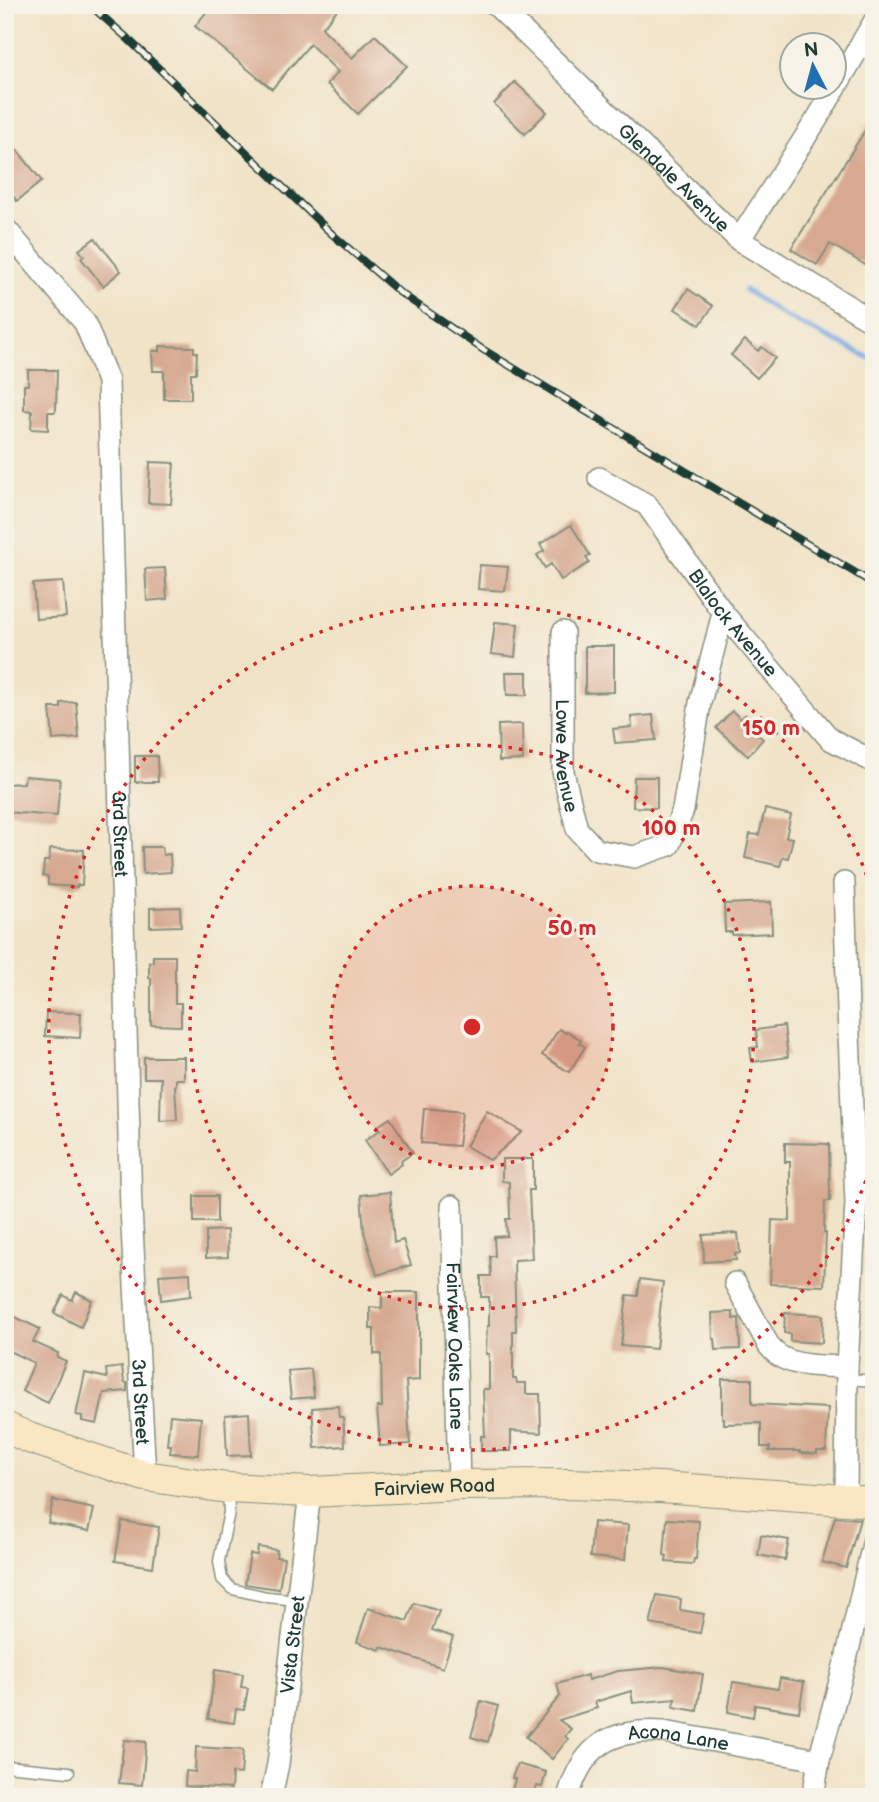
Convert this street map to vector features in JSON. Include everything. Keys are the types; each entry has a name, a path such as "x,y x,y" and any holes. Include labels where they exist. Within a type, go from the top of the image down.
{"main road":[{"name":"Fairview Road","path":"5,1427 29,1438 145,1476 228,1488 310,1492 459,1485 568,1484 660,1487 860,1501"}],"street":[{"name":"Glendale Avenue","path":"496,5 739,240 874,322"},
{"path":"739,240 817,119 874,22"},
{"name":"3rd Street","path":"5,228 85,323 108,381 130,1195 145,1476"},
{"name":"Blalock Avenue","path":"599,478 648,505 723,613 830,739 874,762"},
{"name":"Lowe Avenue","path":"563,632 563,772 577,829 596,850 634,857 669,845 683,810 700,703 723,613"},
{"path":"844,883 856,1203 847,1373 860,1501"},
{"name":"Fairview Oaks Lane","path":"452,1206 459,1485"},
{"path":"735,1283 776,1354 785,1360 847,1373"},
{"name":"Vista Street","path":"271,1797 278,1765 310,1492"},
{"path":"813,1797 819,1760 874,1540"},
{"name":"Acona Lane","path":"568,1797 578,1768 588,1755 598,1746 629,1733 664,1732 819,1760"}],"lane":[{"path":"847,1373 874,1381"},
{"path":"228,1488 229,1512 219,1561 222,1579 232,1589 267,1597 298,1600"},
{"path":"5,1766 68,1772"}],"building":[{"path":"212,5 341,5 322,28 352,58 375,35 407,66 358,114 327,84 338,72 310,44 272,89 195,26"},
{"path":"515,82 547,112 525,134 494,104"},
{"path":"874,116 874,270 830,244 817,265 791,249"},
{"path":"5,135 42,181 17,201 5,187"},
{"path":"95,238 121,271 103,286 81,258 84,256 79,250"},
{"path":"688,289 713,306 700,325 675,309"},
{"path":"745,340 758,351 762,347 775,358 757,378 731,355"},
{"path":"160,346 194,347 194,352 197,352 196,373 191,373 191,399 164,399 164,371 153,371 152,351 160,351"},
{"path":"28,370 57,370 56,409 55,412 48,412 48,430 31,429 32,411 24,410 24,385 28,385"},
{"path":"150,462 174,463 171,504 148,503"},
{"path":"571,525 590,555 586,557 589,563 561,580 551,564 545,568 537,555 544,551 540,544"},
{"path":"480,565 508,567 505,591 478,589"},
{"path":"165,568 167,599 147,601 145,569"},
{"path":"63,582 66,617 36,619 33,584"},
{"path":"495,622 518,624 515,657 491,654"},
{"path":"585,646 614,646 614,692 585,693"},
{"path":"506,672 527,672 527,695 507,695"},
{"path":"76,702 79,738 53,740 50,708 61,708 61,703"},
{"path":"732,711 741,719 745,715 757,726 753,731 763,739 748,756 716,728"},
{"path":"653,715 656,740 615,743 613,729 632,727 631,717"},
{"path":"522,724 523,760 499,761 498,725"},
{"path":"135,756 157,756 158,782 135,782"},
{"path":"25,776 60,779 57,816 5,812 5,784 24,783"},
{"path":"634,777 657,777 657,808 633,807"},
{"path":"765,809 791,815 786,837 793,838 788,858 783,857 780,866 745,858 750,834 759,835"},
{"path":"142,847 162,847 163,855 170,854 171,872 143,874"},
{"path":"50,849 84,850 82,885 48,885 48,877 43,876 44,861 49,861"},
{"path":"771,902 772,933 732,935 732,932 725,932 724,904"},
{"path":"180,907 181,926 150,927 150,908"},
{"path":"153,956 175,956 175,1003 181,1003 181,1026 151,1025 149,962 153,962"},
{"path":"46,1012 81,1013 80,1038 45,1036"},
{"path":"784,1026 788,1057 752,1062 750,1048 758,1047 756,1030"},
{"path":"559,1029 581,1040 579,1043 585,1047 569,1072 542,1055"},
{"path":"144,1057 184,1057 184,1079 176,1079 175,1085 177,1120 160,1121 161,1078 144,1078"},
{"path":"424,1108 462,1112 458,1146 421,1143"},
{"path":"487,1111 522,1132 490,1160 466,1146"},
{"path":"390,1118 413,1153 388,1174 365,1140 380,1130 378,1126"},
{"path":"785,1143 829,1144 830,1201 825,1201 824,1286 770,1284 772,1220 790,1221 790,1162 785,1162"},
{"path":"502,1159 533,1159 533,1190 529,1190 532,1259 514,1260 516,1331 513,1331 513,1379 516,1379 517,1383 526,1383 526,1394 540,1394 541,1433 511,1431 511,1451 481,1451 481,1436 485,1436 483,1389 489,1389 489,1354 486,1354 489,1297 481,1297 481,1276 491,1276 490,1256 495,1256 494,1237 507,1236 506,1219 510,1219 509,1182 502,1181"},
{"path":"390,1192 394,1243 403,1240 411,1265 377,1275 364,1232 361,1195"},
{"path":"194,1196 217,1196 217,1222 194,1222"},
{"path":"227,1230 228,1257 206,1258 206,1231"},
{"path":"738,1233 740,1253 735,1254 736,1260 704,1262 703,1235"},
{"path":"190,1273 191,1296 161,1300 159,1275"},
{"path":"640,1279 663,1282 656,1349 621,1346 627,1295 638,1296"},
{"path":"76,1292 92,1300 81,1327 54,1313 63,1295 72,1300"},
{"path":"382,1292 419,1292 419,1380 406,1381 410,1444 380,1446 377,1407 382,1407 381,1354 374,1354 374,1329 370,1329 370,1307 382,1308"},
{"path":"5,1312 40,1329 33,1342 58,1353 57,1357 66,1361 48,1403 22,1391 34,1363 5,1349"},
{"path":"733,1312 733,1319 739,1318 740,1349 716,1350 712,1313"},
{"path":"785,1313 823,1315 822,1343 790,1341 790,1334 784,1333"},
{"path":"122,1367 127,1391 104,1393 97,1424 82,1421 82,1416 76,1415 85,1373 107,1378 106,1369"},
{"path":"311,1369 314,1397 291,1399 288,1371"},
{"path":"722,1379 752,1379 752,1404 828,1408 826,1451 817,1451 817,1454 769,1451 770,1447 761,1447 761,1423 724,1424"},
{"path":"338,1406 339,1417 343,1417 345,1446 315,1448 312,1408"},
{"path":"249,1413 251,1455 227,1456 225,1415"},
{"path":"170,1415 201,1418 198,1455 170,1453 171,1445 167,1445"},
{"path":"53,1500 94,1509 89,1531 48,1523"},
{"path":"835,1517 860,1519 846,1568 822,1562"},
{"path":"667,1519 699,1521 696,1559 693,1564 666,1562 667,1556 664,1555"},
{"path":"122,1521 159,1527 153,1567 115,1561"},
{"path":"593,1522 628,1525 625,1560 590,1557"},
{"path":"761,1535 789,1540 785,1560 758,1555"},
{"path":"258,1547 277,1550 276,1557 284,1558 279,1589 245,1584 250,1554 257,1555"},
{"path":"657,1595 681,1599 680,1610 704,1614 700,1633 650,1624"},
{"path":"414,1603 439,1611 432,1630 453,1637 443,1668 381,1647 380,1650 357,1642 368,1608 407,1621"},
{"path":"663,1667 703,1674 697,1711 674,1707 675,1699 633,1703 631,1691 595,1702 597,1708 559,1720 571,1729 565,1736 568,1739 552,1759 526,1737 560,1696 557,1684 587,1675 588,1680 618,1671"},
{"path":"215,1670 243,1674 241,1687 248,1688 244,1710 236,1709 234,1723 208,1719"},
{"path":"780,1678 804,1682 799,1712 755,1705 753,1717 728,1712 733,1682 778,1689"},
{"path":"481,1701 498,1706 488,1742 471,1737"},
{"path":"124,1740 146,1742 142,1785 119,1783"},
{"path":"196,1747 243,1750 241,1774 232,1773 231,1789 185,1786 186,1771 195,1772"},
{"path":"517,1764 546,1772 542,1787 537,1786 534,1797 510,1797"}],"waterway":[{"path":"745,290 786,317 874,360"}],"railway":[{"path":"90,5 332,234 399,292 482,349 874,584"}]}
